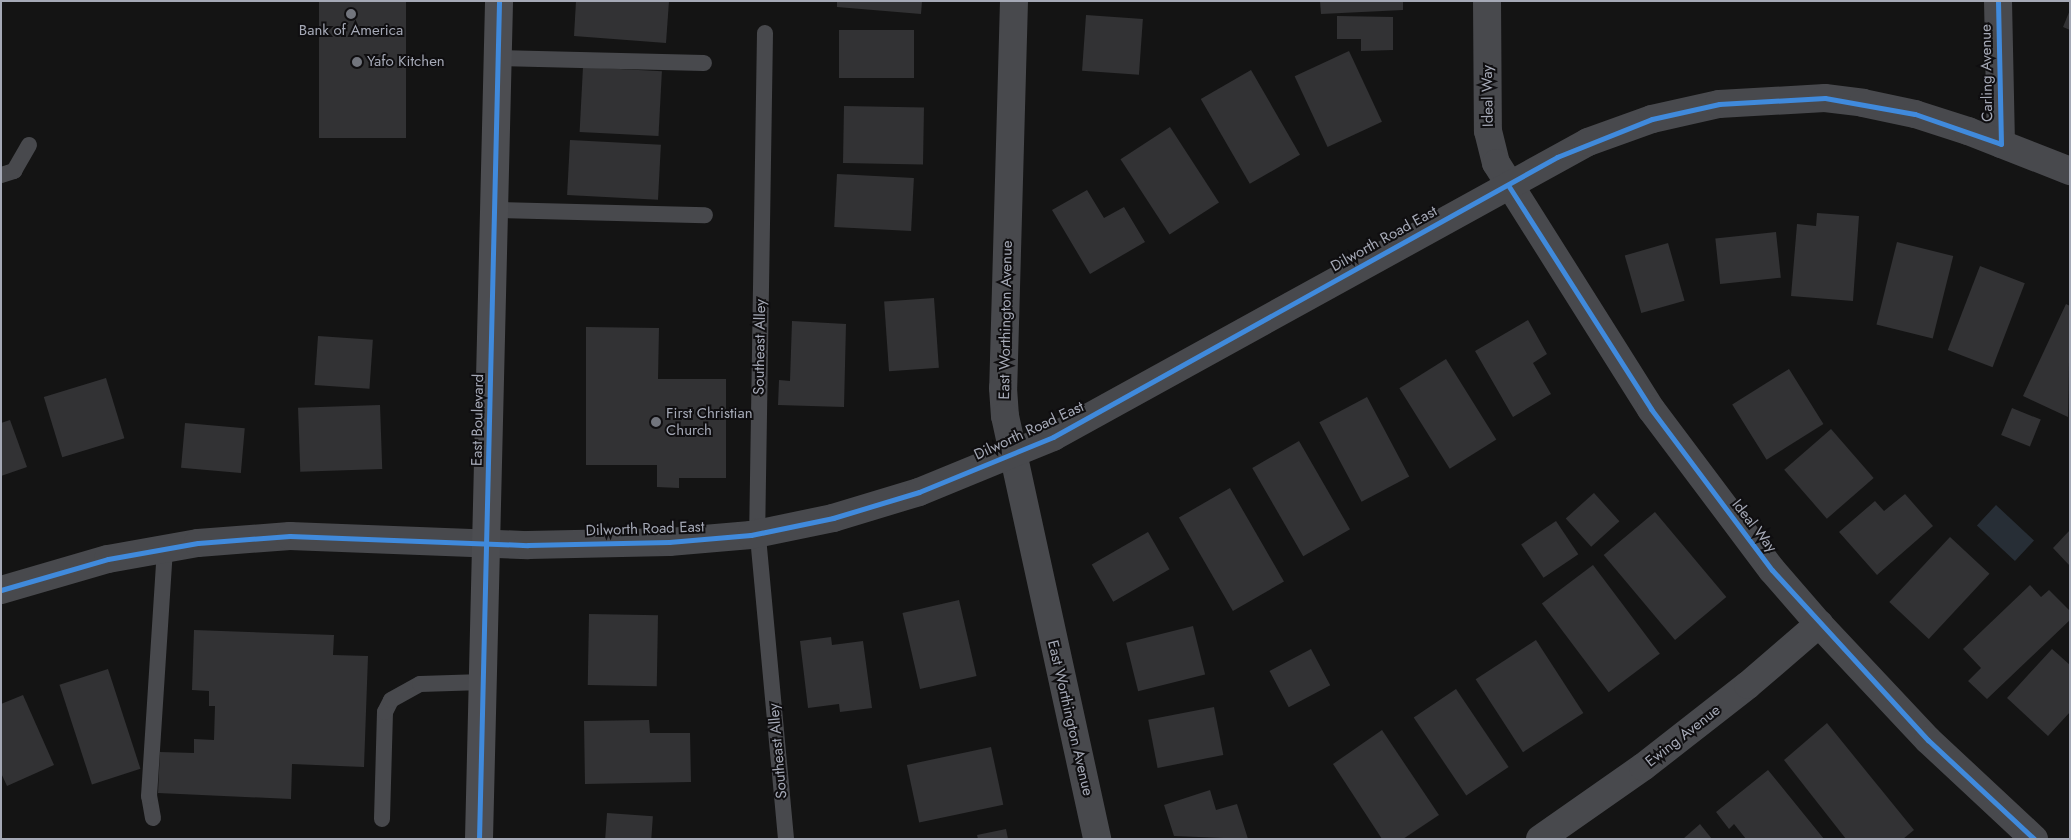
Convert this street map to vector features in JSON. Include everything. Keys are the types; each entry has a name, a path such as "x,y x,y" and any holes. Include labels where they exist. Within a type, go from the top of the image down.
{"street":[{"name":"East Boulevard","path":"479,839 488,543 499,1"},
{"name":"East Worthington Avenue","path":"1014,1 1002,388 1011,456 1097,839"},
{"name":"Ideal Way","path":"1487,1 1488,131 1496,164 1665,429 1772,570 1819,624 1928,740 2034,839"},
{"name":"Carling Avenue","path":"1998,1 2001,144"},
{"name":"Dilworth Road East","path":"1,590 108,559 165,548 290,536 488,543 669,542 758,534 833,518 919,492 1011,456 1052,437 1588,142 1652,119 1719,104 1761,100 1825,98 1863,103 1915,114 2001,144 2070,171"},
{"name":"Ewing Avenue","path":"1540,839 1643,767 1748,685 1819,624"}],"lane":[{"name":"Southeast Alley","path":"765,33 758,534 786,839"},
{"path":"498,58 704,63"},
{"path":"1,175 14,171 29,145"},
{"path":"495,210 705,215"},
{"path":"154,818 149,796 165,548"},
{"path":"382,820 385,712 391,700 420,684 483,682"}],"shaded area":[{"path":"1996,505 2034,540 2015,561 1977,525"}],"building":[{"path":"319,1 406,1 406,138 319,138"},
{"path":"576,1 669,1 666,43 574,36"},
{"path":"837,1 922,1 921,14 837,7"},
{"path":"1320,1 1403,1 1403,10 1321,14"},
{"path":"2070,10 2070,30 2063,27"},
{"path":"1086,15 1143,19 1139,75 1082,71"},
{"path":"1337,16 1393,17 1393,50 1361,51 1361,39 1337,39"},
{"path":"839,30 914,30 914,78 839,78"},
{"path":"1349,51 1382,122 1328,147 1295,76"},
{"path":"583,67 662,71 658,136 580,132"},
{"path":"1251,70 1300,155 1250,184 1201,99"},
{"path":"844,106 924,107 923,164 843,163"},
{"path":"1170,127 1219,202 1170,235 1121,159"},
{"path":"570,140 661,145 658,200 567,195"},
{"path":"837,174 914,178 911,231 834,227"},
{"path":"1087,190 1104,218 1124,207 1145,242 1090,274 1052,210"},
{"path":"1817,213 1859,216 1853,301 1791,296 1797,224 1816,226"},
{"path":"1776,232 1781,278 1720,284 1715,238"},
{"path":"1897,242 1953,256 1933,339 1876,324"},
{"path":"1668,243 1685,301 1641,313 1625,255"},
{"path":"1980,266 2025,283 1993,367 1948,350"},
{"path":"934,298 939,368 889,371 884,301"},
{"path":"2066,304 2070,306 2068,417 2023,396"},
{"path":"1528,320 1547,354 1533,363 1551,394 1513,417 1475,351"},
{"path":"792,321 846,324 844,407 778,405 779,380 790,381"},
{"name":"First Christian Church","path":"586,327 659,328 658,379 726,379 726,478 679,478 679,488 657,487 657,465 586,465"},
{"path":"318,336 373,340 369,389 315,385"},
{"path":"1446,359 1496,440 1450,469 1399,388"},
{"path":"1789,369 1823,424 1767,460 1732,405"},
{"path":"106,378 124,438 62,457 44,397"},
{"path":"1367,397 1409,476 1362,502 1319,422"},
{"path":"380,405 382,469 300,472 298,408"},
{"path":"2012,408 2041,420 2030,447 2001,435"},
{"path":"10,420 27,467 1,476 1,423"},
{"path":"185,423 245,428 241,473 181,468"},
{"path":"1831,429 1874,478 1827,519 1784,470"},
{"path":"1299,441 1350,529 1303,556 1252,468"},
{"path":"1230,488 1284,582 1233,611 1179,518"},
{"path":"1594,493 1619,521 1591,547 1566,518"},
{"path":"1905,494 1933,526 1877,575 1839,532 1875,501 1884,511"},
{"path":"1655,512 1726,597 1675,640 1604,555"},
{"path":"1556,521 1578,554 1544,578 1521,544"},
{"path":"2070,530 2070,566 2053,548"},
{"path":"1148,532 1170,569 1113,602 1092,564"},
{"path":"1950,537 1989,574 1929,639 1889,602"},
{"path":"1593,565 1660,654 1609,692 1542,604"},
{"path":"2030,585 2041,597 2049,590 2070,611 2070,620 1987,699 1968,681 1981,668 1963,649"},
{"path":"959,600 977,676 920,689 902,613"},
{"path":"589,614 658,615 657,686 588,685"},
{"path":"1193,626 1205,675 1138,691 1126,643"},
{"path":"194,630 334,635 333,655 368,656 364,767 292,764 291,799 158,793 160,752 194,753 194,739 214,740 215,706 209,706 209,691 192,690"},
{"path":"831,637 832,645 863,641 872,708 840,712 839,704 808,708 800,641"},
{"path":"1536,640 1583,713 1523,752 1476,679"},
{"path":"1311,649 1330,685 1289,707 1270,671"},
{"path":"2052,649 2070,665 2070,712 2048,736 2007,698"},
{"path":"108,669 140,769 92,785 59,685"},
{"path":"1456,689 1509,767 1466,795 1414,718"},
{"path":"23,695 54,765 7,786 1,773 1,704"},
{"path":"1214,707 1223,755 1158,768 1148,720"},
{"path":"649,720 650,733 690,733 691,782 585,784 584,721"},
{"path":"1827,723 1914,830 1903,839 1846,839 1784,760"},
{"path":"1382,730 1439,815 1403,839 1382,839 1333,764"},
{"path":"991,747 1003,805 919,823 907,765"},
{"path":"1768,770 1824,839 1746,839 1734,824 1729,829 1716,812"},
{"path":"1210,790 1216,810 1237,804 1248,839 1174,836 1164,805"},
{"path":"607,813 653,816 651,839 605,839"},
{"path":"1700,824 1712,839 1683,839"},
{"path":"1006,829 1008,839 978,839 977,835"}],"cycle path":[{"path":"479,839 499,1"},
{"path":"1,590 108,559 198,543 290,536 528,545 669,542 751,535 833,518 919,492 1053,437 1557,157 1652,119 1719,104 1825,98 1915,114 2001,144 1998,1"},
{"path":"1508,185 1651,409 1772,570 1928,740 2034,839"}],"place":[{"name":"Bank of America","path":"351,14"},
{"name":"Yafo Kitchen","path":"357,62"},
{"name":"First Christian Church","path":"656,422"}]}
